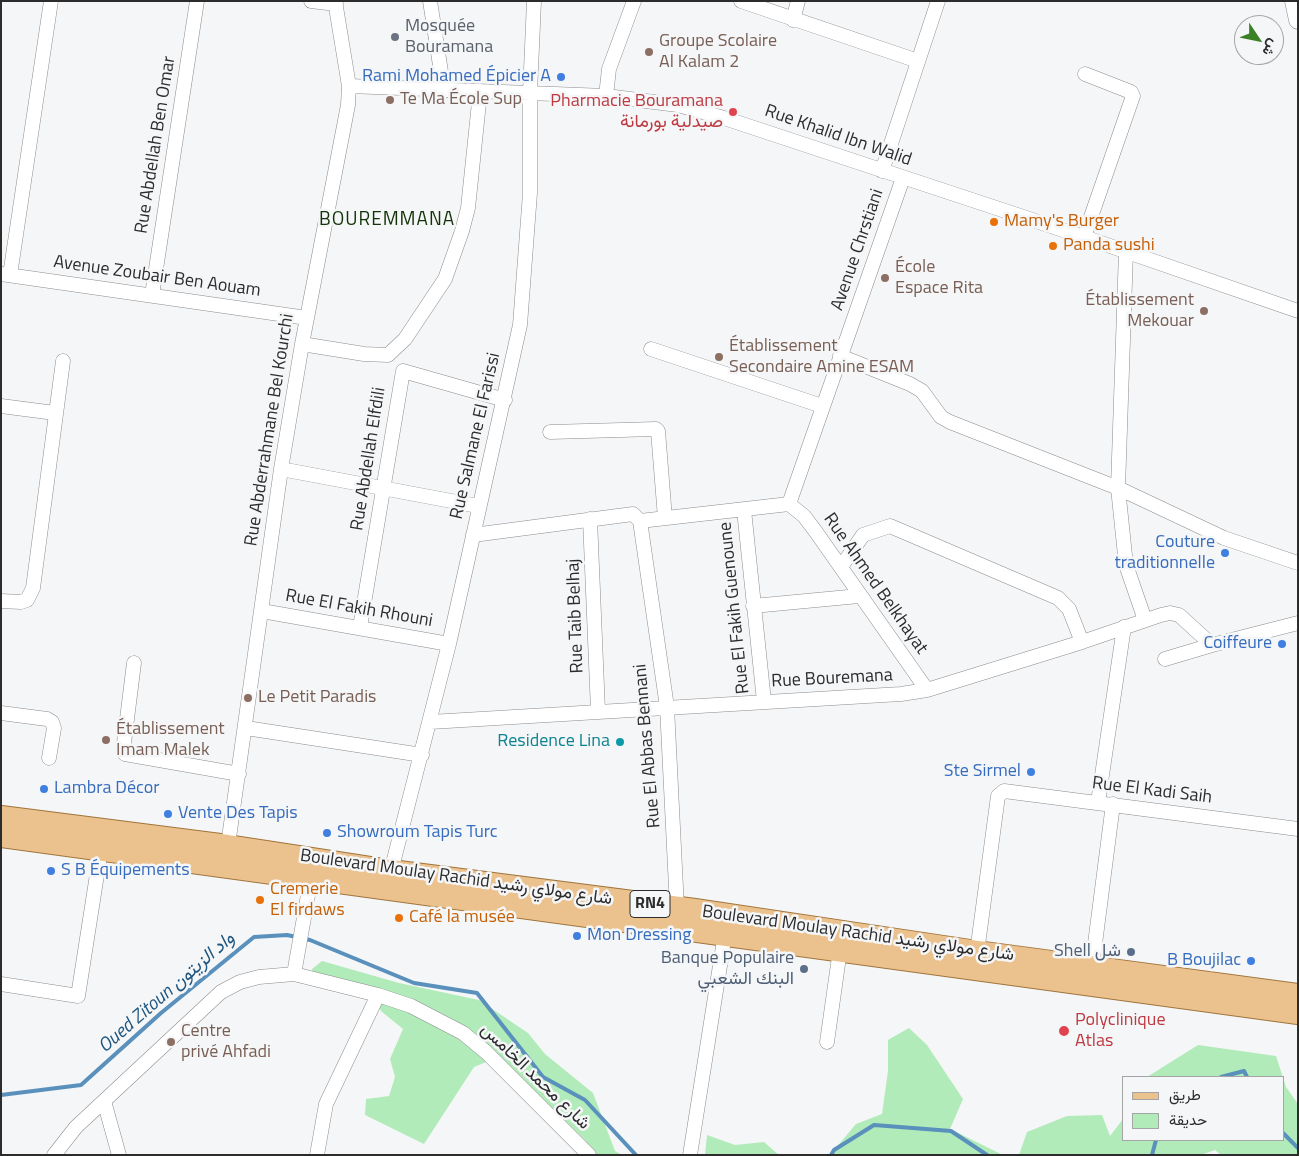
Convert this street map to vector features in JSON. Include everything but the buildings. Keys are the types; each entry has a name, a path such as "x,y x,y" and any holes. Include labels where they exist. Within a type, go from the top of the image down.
{"main road":[{"name":"Boulevard Moulay Rachid شارع مولاي رشيد","path":"1,816 227,856 311,878 1298,1013"},
{"name":"Boulevard Moulay Rachid شارع مولاي رشيد","path":"1,836 101,849 227,856 391,871 677,908 977,952 1298,995"}],"street":[{"path":"6,274 51,1"},
{"name":"Rue Abdellah Ben Omar","path":"152,295 197,1"},
{"path":"311,1 335,3"},
{"path":"430,1 444,91"},
{"name":"Rue Salmane El Farissi","path":"391,871 449,644 478,506 505,400 520,324 530,193 530,93 534,1"},
{"path":"606,96 609,69 634,1"},
{"path":"741,1 918,61"},
{"path":"793,20 798,1"},
{"path":"882,171 938,1"},
{"path":"1294,1 1298,20"},
{"name":"Rue Abderrahmane Bel Kourchi","path":"227,856 281,469 302,344 345,129 349,86 335,3"},
{"path":"1084,237 1133,96 1131,92 1085,74"},
{"name":"Rue Khalid Ibn Walid","path":"349,86 480,93 606,96 659,102 699,110 1126,251 1298,311"},
{"path":"388,355 405,339 434,298 452,262 468,208 480,93"},
{"name":"Avenue Chrstiani","path":"789,504 903,178"},
{"path":"1126,251 1118,488 1126,565 1145,620"},
{"name":"Avenue Zoubair Ben Aouam","path":"6,274 307,318"},
{"path":"302,344 364,354 388,355 403,371"},
{"path":"651,350 822,406"},
{"path":"840,356 916,387 930,399 941,417 950,422 1118,488 1224,538 1298,563"},
{"path":"1,601 21,602 27,600 33,588 63,360"},
{"name":"Rue Abdellah Elfdili","path":"360,627 403,371 505,400"},
{"path":"1,406 55,413"},
{"path":"550,432 656,429 658,431 665,518"},
{"path":"281,469 478,506"},
{"path":"473,534 633,514 640,521 789,504"},
{"name":"Rue Ahmed Belkhayat","path":"789,504 804,516 926,690"},
{"name":"Rue El Fakih Guenoune","path":"744,510 764,701"},
{"name":"Rue Taib Belhaj","path":"590,519 598,711"},
{"name":"Rue El Abbas Bennani","path":"640,521 667,706 677,908"},
{"path":"841,567 863,535 890,526 1058,598 1069,609 1082,642"},
{"path":"753,606 859,596"},
{"name":"Rue El Fakih Rhouni","path":"262,611 449,644"},
{"name":"Rue Bouremana","path":"430,722 926,690 1170,613 1179,615 1212,645"},
{"path":"1165,659 1298,623"},
{"path":"1098,802 1124,627"},
{"path":"134,663 123,751 125,754 239,774"},
{"path":"1,713 47,719 52,722 54,728 49,758"},
{"path":"246,728 422,754"},
{"name":"Rue El Kadi Saih","path":"977,952 998,796 1001,792 1098,802 1298,829"},
{"path":"1092,967 1113,804"},
{"path":"1,984 78,996 101,849"},
{"path":"294,974 311,878"},
{"path":"690,1155 725,934"},
{"path":"827,1042 840,950"},
{"name":"شارع محمد الخامس","path":"54,1155 76,1127 221,992 240,982 260,977 294,974 378,995 411,1006 464,1033 486,1052 589,1155"},
{"path":"317,1155 326,1104 378,995"},
{"path":"104,1101 120,1155"}],"green space":[{"path":"322,961 399,983 479,1000 528,1033 545,1054 593,1093 615,1151 622,1155 595,1155 585,1140 498,1057 474,1067 424,1144 365,1115 366,1099 389,1096 395,1077 390,1059 403,1029 381,1011 371,990 313,975 312,969"},
{"path":"909,1028 927,1045 963,1099 950,1129 1003,1155 830,1155 856,1124 882,1114 888,1071 888,1040"},
{"path":"1198,1045 1276,1056 1283,1076 1149,1076"},
{"path":"1284,1081 1298,1104 1298,1155 1221,1155 1215,1150 1201,1155 1019,1155 1027,1132 1067,1116 1102,1115 1110,1136 1122,1120 1122,1141 1284,1141"},
{"path":"707,1135 735,1145 764,1142 779,1155 705,1155"}],"waterway":[{"name":"Oued Zitoun واد الزيتون","path":"1,1095 81,1085 161,1013 254,937 287,935 310,940 414,983 477,993 543,1077 585,1100 636,1155"},
{"name":"Oued Zitoun واد الزيتون","path":"1225,1076 1244,1071 1246,1076"},
{"name":"Oued Zitoun واد الزيتون","path":"831,1155 834,1150 874,1125 951,1131 987,1155"},
{"name":"Oued Zitoun واد الزيتون","path":"1284,1134 1298,1148"},
{"name":"Oued Zitoun واد الزيتون","path":"1152,1155 1156,1141"}],"place":[{"name":"Mosquée Bouramana","path":"395,37"},
{"name":"Groupe Scolaire Al Kalam 2","path":"649,52"},
{"name":"Rami Mohamed Épicier A","path":"561,77"},
{"name":"Te Ma École Sup","path":"390,100"},
{"name":"Pharmacie Bouramana صيدلية بورمانة","path":"733,112"},
{"name":"Mamy's Burger","path":"994,222"},
{"name":"Panda sushi","path":"1053,246"},
{"name":"École Espace Rita","path":"885,278"},
{"name":"Établissement Mekouar","path":"1204,311"},
{"name":"Établissement Secondaire Amine ESAM","path":"719,357"},
{"name":"Couture traditionnelle","path":"1225,553"},
{"name":"Coiffeure","path":"1282,644"},
{"name":"Le Petit Paradis","path":"248,698"},
{"name":"Établissement Imam Malek","path":"106,740"},
{"name":"Residence Lina","path":"620,742"},
{"name":"Ste Sirmel","path":"1031,772"},
{"name":"Lambra Décor","path":"44,789"},
{"name":"Vente Des Tapis","path":"168,814"},
{"name":"Showroum Tapis Turc","path":"327,833"},
{"name":"S B Équipements","path":"51,871"},
{"name":"Cremerie El firdaws","path":"260,900"},
{"name":"Café la musée","path":"399,918"},
{"name":"Mon Dressing","path":"577,936"},
{"name":"Shell شل","path":"1131,952"},
{"name":"B Boujilac","path":"1251,961"},
{"name":"Banque Populaire البنك الشعبي","path":"804,969"},
{"name":"Polyclinique Atlas","path":"1064,1031"},
{"name":"Centre privé Ahfadi","path":"171,1042"}],"district":[{"name":"BOUREMMANA","path":"387,220"}]}
